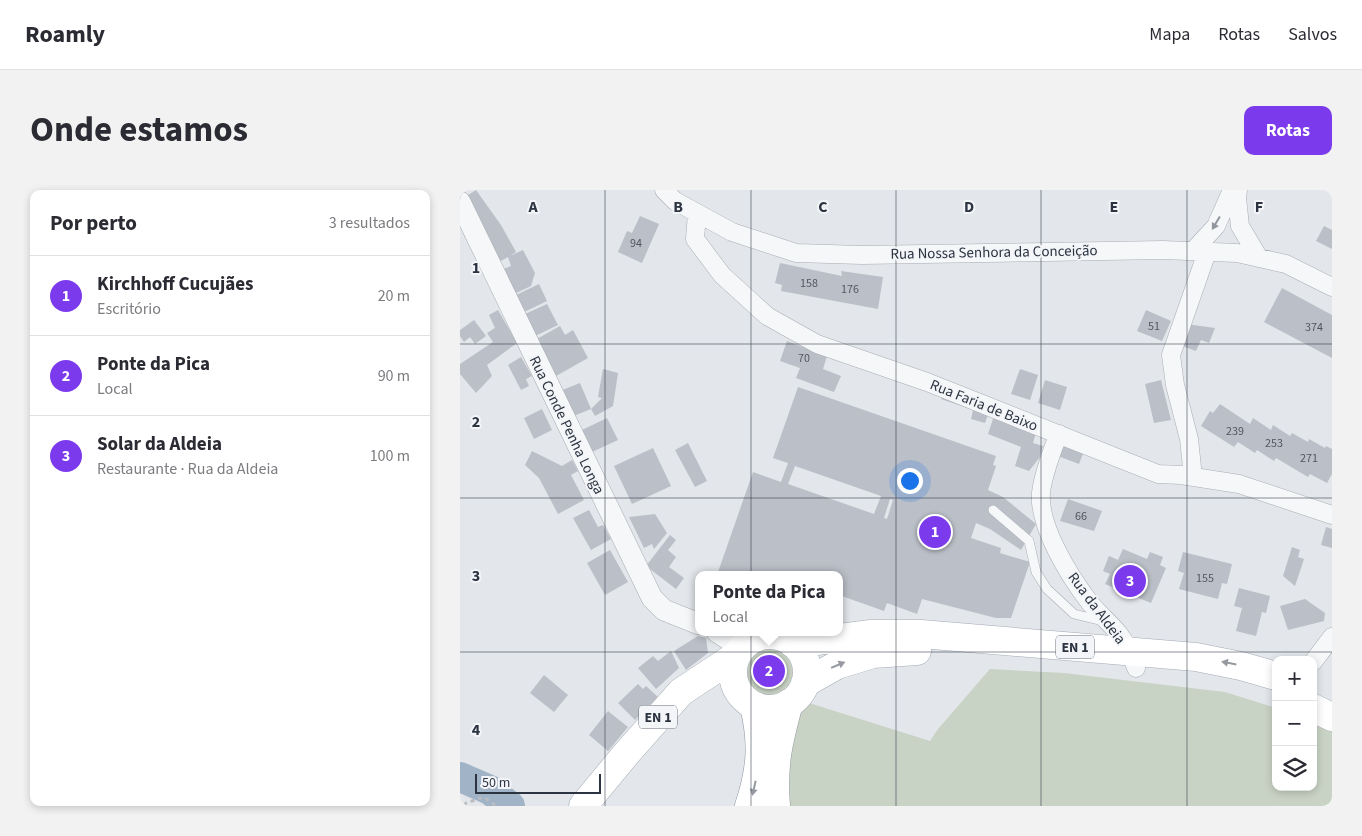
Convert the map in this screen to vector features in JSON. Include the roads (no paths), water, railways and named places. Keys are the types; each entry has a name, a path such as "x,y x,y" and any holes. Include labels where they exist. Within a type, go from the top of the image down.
{"main road":[{"name":"EN 1","path":"776,636 793,644 871,634 921,634 1133,659 1272,693"},
{"name":"EN 1","path":"583,806 681,692 740,651 749,642 764,636"},
{"path":"776,806 774,786 776,758 797,693 807,672 805,661 793,644"},
{"path":"740,651 734,664 733,673 760,730 760,760 749,806"},
{"name":"EN 1","path":"694,683 746,699 766,709 778,708 837,665 873,654 913,652 1133,659 1196,657 1241,666 1272,675"},
{"path":"1317,691 1332,698"},
{"path":"1317,710 1332,717"}],"street":[{"name":"Rua Nossa Senhora da Conceição","path":"664,190 675,201 732,232 796,253 862,255 1163,250 1237,254 1286,264 1332,287"},
{"path":"1193,477 1189,439 1175,385 1171,355 1200,252 1216,226 1232,190"},
{"path":"1238,190 1240,226 1259,258"},
{"name":"Rua Conde Penha Longa","path":"460,202 648,591 664,610 695,622"},
{"name":"Rua Faria de Baixo","path":"697,212 695,239 722,275 767,316 818,344 927,382 1158,474 1181,474 1239,484 1332,515"},
{"name":"Rua da Aldeia","path":"1059,434 1054,445 1041,492 1044,518 1062,562 1090,602 1120,635 1133,659"},
{"path":"722,636 740,651"},
{"path":"1317,657 1332,637"}],"lane":[{"path":"993,510 1029,541 1036,572 1046,589 1074,614 1108,623"}],"waterway":[{"path":"460,777 490,790 510,806"}],"place":[{"name":"Kirchhoff Cucujães","path":"935,532"},
{"name":"Solar da Aldeia","path":"1130,581"},
{"name":"Ponte da Pica","path":"769,671"}]}
